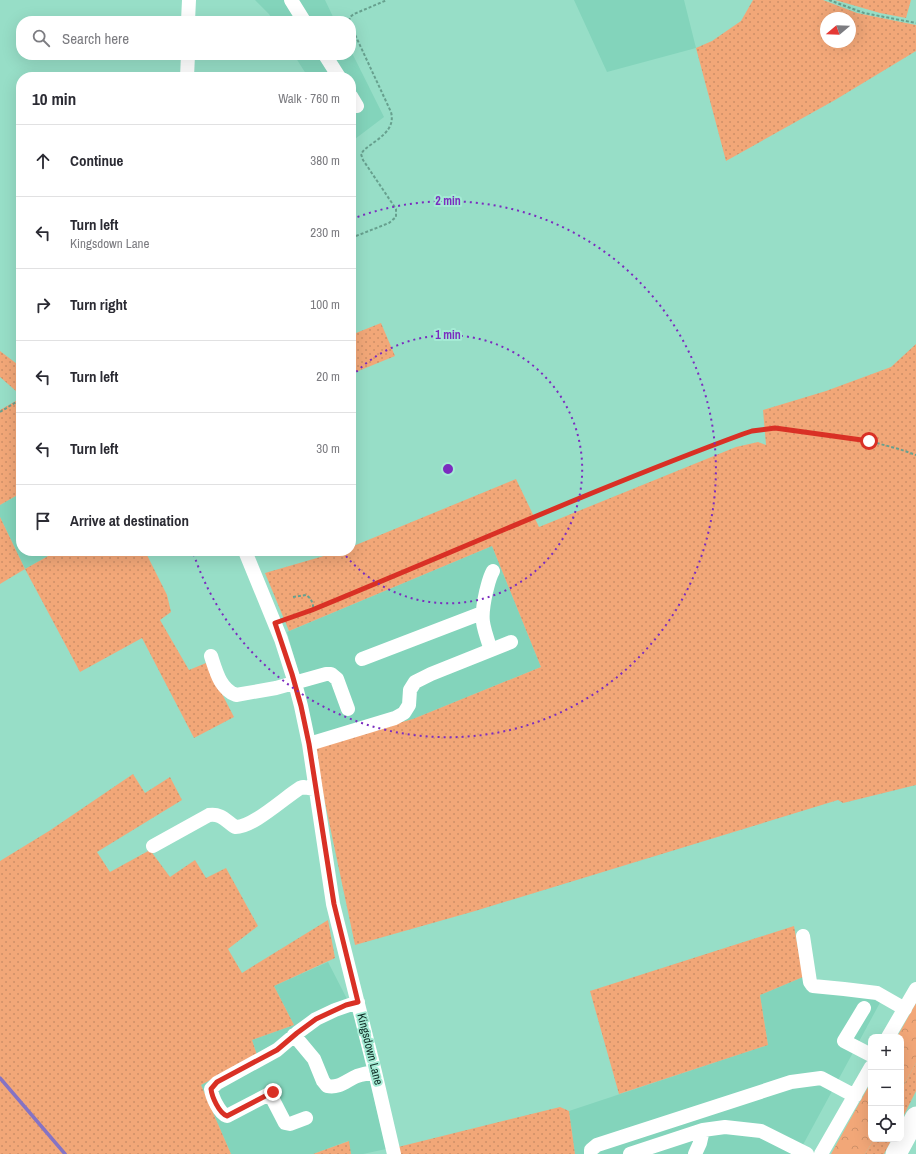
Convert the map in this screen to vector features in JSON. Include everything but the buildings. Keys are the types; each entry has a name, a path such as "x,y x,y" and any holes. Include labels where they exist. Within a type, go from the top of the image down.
{"highway":[{"path":"896,1154 916,1117"}],"street":[{"path":"188,16 189,0"},
{"path":"291,0 301,16"},
{"path":"187,72 188,60"},
{"path":"328,60 336,72"},
{"name":"Kingsdown Lane","path":"247,556 275,623 295,683 309,744 334,904 394,1154"},
{"path":"491,650 483,627 482,613 493,571"},
{"path":"362,659 482,613"},
{"path":"309,744 395,718 404,713 409,705 410,690 415,682 511,642"},
{"path":"211,656 223,685 230,692 236,695 256,693 326,674 331,674 337,679 348,709"},
{"path":"153,846 209,815 219,815 234,827 242,826 260,817 300,788 315,789"},
{"path":"803,936 810,982 813,986 876,993 905,1009"},
{"path":"890,1034 916,989"},
{"path":"306,1118 290,1124 285,1123 272,1093 227,1116 221,1112 211,1089 217,1082 280,1055 294,1035 325,1015 346,1005 358,1002"},
{"path":"864,1008 844,1042 868,1054"},
{"path":"294,1035 314,1059 323,1081 327,1086 333,1087 342,1084 355,1076 375,1072"},
{"path":"821,1154 870,1070"},
{"path":"591,1154 591,1150 597,1145 791,1082 821,1078 855,1096"},
{"path":"630,1154 703,1130 725,1127 761,1130 788,1150 807,1154"},
{"path":"695,1154 700,1143 703,1130"},
{"path":"703,1130 707,1154"}],"path":[{"path":"352,16 387,0"},
{"path":"829,0 864,13 916,23"},
{"path":"356,37 391,112 393,120 389,130 361,154 363,160 396,208 396,217 393,221 356,236"},
{"path":"0,412 16,402"},
{"path":"275,623 312,610 661,464 752,431 775,428 869,441 916,454"},
{"path":"293,597 309,596 313,603 314,608 312,610"}],"shaded area":[{"path":"255,0 325,0 333,16 270,16"},
{"path":"574,0 684,0 696,48 607,72"},
{"path":"297,60 356,60 384,117 356,138 356,72 305,72"},
{"path":"16,496 16,550 0,517 0,505"},
{"path":"492,546 541,667 413,719 313,746 300,678 287,632"},
{"path":"19,556 48,556 25,569"},
{"path":"328,962 346,997 355,1019 386,1149 363,1154 351,1154 348,1141 313,1154 231,1154 201,1085 257,1055 252,1040 294,1025 274,986"},
{"path":"803,977 806,990 850,992 882,999 798,1154 575,1154 569,1111 768,1045 760,995"}],"green space":[{"path":"753,0 823,0 854,12 820,12 820,48 856,48 856,13 916,25 916,51 835,100 726,161 696,48 712,41 741,21"},
{"path":"835,0 911,0 906,18 880,13"},
{"path":"381,323 395,356 356,372 356,333"},
{"path":"916,344 916,785 843,803 838,800 475,911 355,945 313,746 413,719 541,667 492,546 289,631 265,573 324,556 356,556 356,545 516,479 539,527 736,447 758,442 766,445 763,410 826,391 891,367"},
{"path":"0,351 16,363 16,391 0,377"},
{"path":"16,401 16,496 0,505 0,410"},
{"path":"0,517 16,550 16,556 19,556 25,569 0,584"},
{"path":"48,556 148,556 167,595 171,612 160,620 189,670 206,663 234,717 194,738 142,638 80,672 25,569"},
{"path":"133,774 145,793 170,777 182,800 97,852 110,872 150,850 170,877 195,860 206,878 226,868 258,926 228,949 242,973 328,920 335,958 274,986 294,1025 252,1040 257,1055 201,1085 231,1154 0,1154 0,861 49,831"},
{"path":"794,926 803,977 760,995 768,1045 619,1094 590,991"},
{"path":"916,1003 916,1063 904,1085 904,1034 899,1034"},
{"path":"916,1063 916,1091 904,1115 904,1106 904,1085"},
{"path":"868,1087 868,1142 872,1142 865,1154 831,1154"},
{"path":"560,1107 569,1111 575,1154 399,1154 398,1147"},
{"path":"349,1141 351,1154 313,1154"},
{"path":"872,1142 890,1142 884,1154 865,1154"}],"waterway":[{"path":"0,1078 65,1154"}],"route":[{"path":"273,1092 227,1116 221,1112 211,1089 217,1082 277,1050 316,1019 346,1005 358,1002 334,904 309,744 301,706 275,623 364,589 540,514 676,459 752,431 775,428 869,441"}]}
